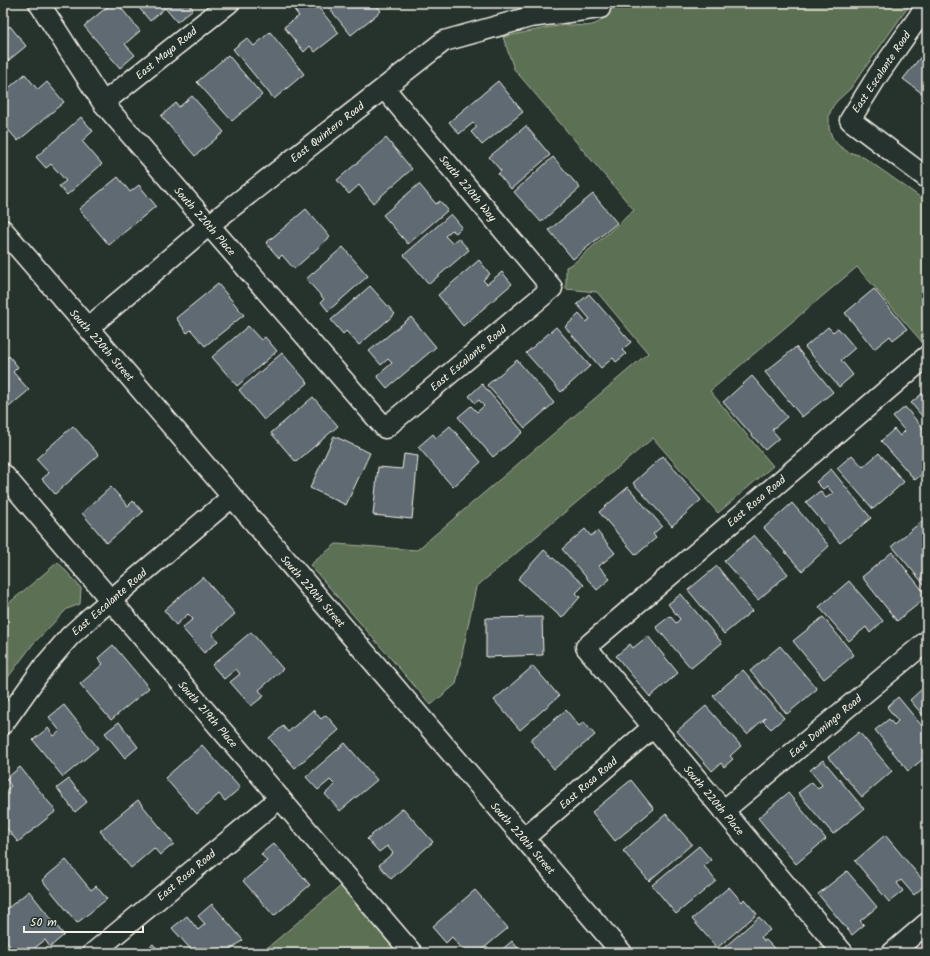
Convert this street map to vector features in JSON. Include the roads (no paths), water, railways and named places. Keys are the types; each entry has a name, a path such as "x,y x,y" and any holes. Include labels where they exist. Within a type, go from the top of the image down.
{"street":[{"name":"South 220th Place","path":"39,3 104,103 385,428"},
{"name":"East Maya Road","path":"104,103 229,3"},
{"name":"East Escalante Road","path":"927,5 878,75 850,120 927,178"},
{"name":"East Quintero Road","path":"88,328 209,225 444,41 530,17 601,6"},
{"name":"South 220th Way","path":"384,88 552,288"},
{"name":"South 220th Street","path":"3,230 622,953"},
{"name":"East Escalante Road","path":"385,428 552,288"},
{"name":"East Rosa Road","path":"586,647 927,356"},
{"name":"South 219th Place","path":"3,474 412,953"},
{"name":"East Escalante Road","path":"3,724 45,665 70,636 232,496"},
{"name":"East Domingo Road","path":"723,811 927,641"},
{"name":"South 220th Place","path":"586,647 843,953"},
{"name":"East Rosa Road","path":"524,838 653,727"},
{"name":"East Rosa Road","path":"93,953 280,798"},
{"path":"892,953 927,923"}]}
